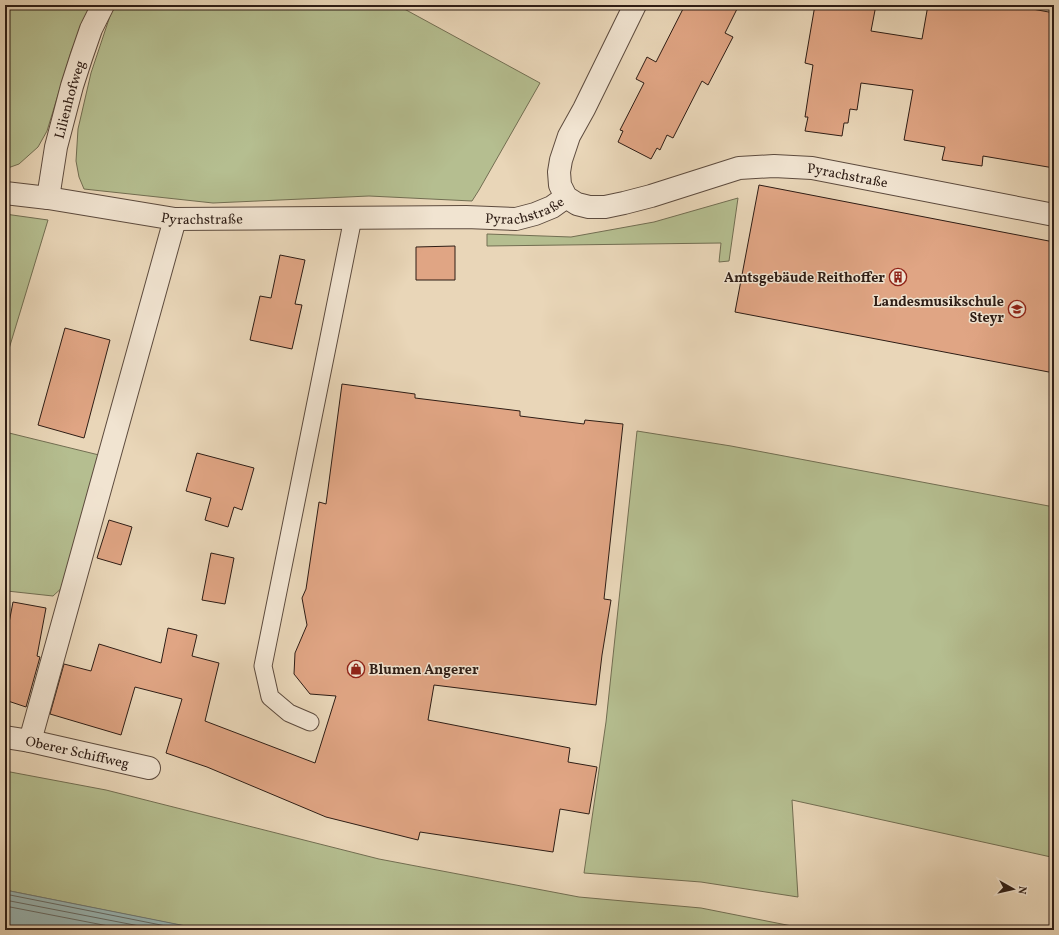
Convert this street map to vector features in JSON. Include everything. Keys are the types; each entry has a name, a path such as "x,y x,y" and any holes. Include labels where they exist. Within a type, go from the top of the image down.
{"street":[{"name":"Lilienhofweg","path":"48,198 56,147 72,86 91,30 103,5"},
{"path":"566,197 560,185 558,172 561,160 570,136 635,5"},
{"name":"Pyrachstraße","path":"5,193 48,198 175,219 516,218 535,214 566,197 577,204 589,207 605,207 651,196 739,168 794,166 812,168 1054,216"},
{"path":"30,741 175,219"},
{"name":"Oberer Schiffweg","path":"5,737 30,741 149,768"}],"lane":[{"path":"310,722 289,713 270,698 263,666 353,218"}],"green space":[{"path":"5,5 94,5 72,49 47,131 38,147 19,164 5,169"},
{"path":"114,5 397,5 540,83 472,201 369,196 213,203 84,189 79,177 76,161 78,129 91,73"},
{"path":"738,198 729,261 719,262 721,243 487,246 487,234 571,237 654,222"},
{"path":"5,214 48,220 5,362"},
{"path":"637,431 731,446 1054,507 1054,854 1051,857 792,800 798,897 701,882 584,873 606,722"},
{"path":"5,432 99,455 65,585 53,596 7,591 5,594"},
{"path":"5,771 106,790 379,859 579,897 701,908 812,930 204,930 5,890"}],"water":[{"path":"5,890 206,930 5,930"}],"building":[{"path":"685,5 739,5 725,33 733,37 708,85 702,81 673,138 667,135 660,150 657,148 651,159 618,142 623,131 620,130 644,83 636,79 647,57 656,62"},
{"path":"815,5 876,5 871,31 922,39 928,5 1011,5 1054,13 1054,168 983,156 982,166 942,160 945,147 904,140 913,90 861,83 857,110 850,109 848,123 844,123 842,136 805,131 808,117 805,117 813,65 805,63"},
{"name":"Amtsgebäude Reithoffer","path":"759,185 1054,242 1054,373 735,312"},
{"path":"455,246 455,280 416,280 416,247"},
{"path":"280,255 305,260 295,304 302,305 292,349 250,340 260,296 271,298"},
{"path":"65,328 110,340 84,438 38,425"},
{"path":"342,384 415,394 415,398 520,411 520,416 584,424 585,420 623,424 604,599 611,600 596,705 434,685 428,720 570,748 568,762 597,767 589,814 560,809 553,852 420,832 418,840 326,817 207,767 166,753 182,699 135,687 121,735 50,714 64,664 91,671 99,644 161,663 168,628 197,635 192,656 219,663 205,721 315,763 336,696 310,694 294,674 295,653 307,625 302,598 306,589 319,502 326,504"},
{"path":"197,453 254,468 242,510 234,507 228,527 205,520 211,498 186,491"},
{"path":"109,520 132,527 121,565 97,558"},
{"path":"211,553 234,558 225,604 202,600"},
{"path":"13,602 46,608 37,656 40,657 26,707 5,700 5,644"}],"place":[{"name":"Amtsgebäude Reithoffer","path":"898,277"},
{"name":"Landesmusikschule Steyr","path":"1017,309"},
{"name":"Blumen Angerer","path":"356,669"}]}
